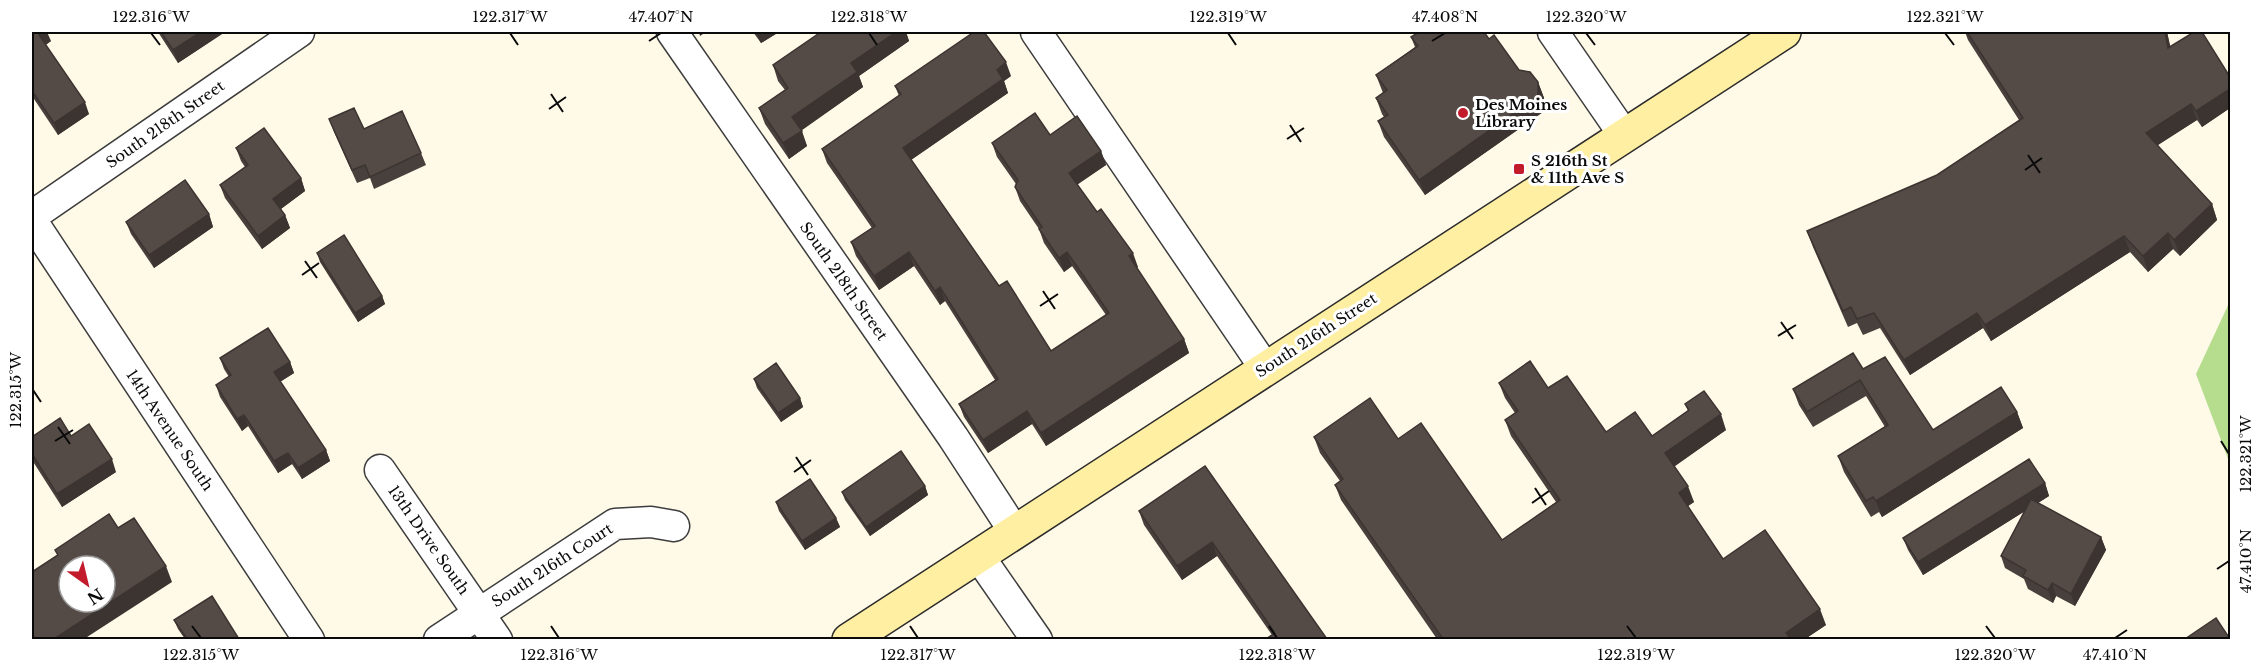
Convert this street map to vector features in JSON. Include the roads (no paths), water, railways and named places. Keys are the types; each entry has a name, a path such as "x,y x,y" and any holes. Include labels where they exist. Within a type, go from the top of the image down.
{"main road":[{"name":"South 216th Street","path":"849,639 1784,32"}],"street":[{"name":"South 218th Street","path":"32,216 299,32"},
{"name":"South 218th Street","path":"672,32 953,437 1014,531"},
{"path":"1036,32 1264,368"},
{"path":"1553,32 1624,135"},
{"name":"14th Avenue South","path":"32,221 309,639"},
{"name":"13th Drive South","path":"380,470 497,639"},
{"name":"South 216th Court","path":"439,639 615,524 642,522 674,526"},
{"path":"978,555 1037,639"}],"place":[{"name":"Des Moines Library","path":"1463,113"},
{"name":"S 216th St & 11th Ave S","path":"1519,169"}]}
